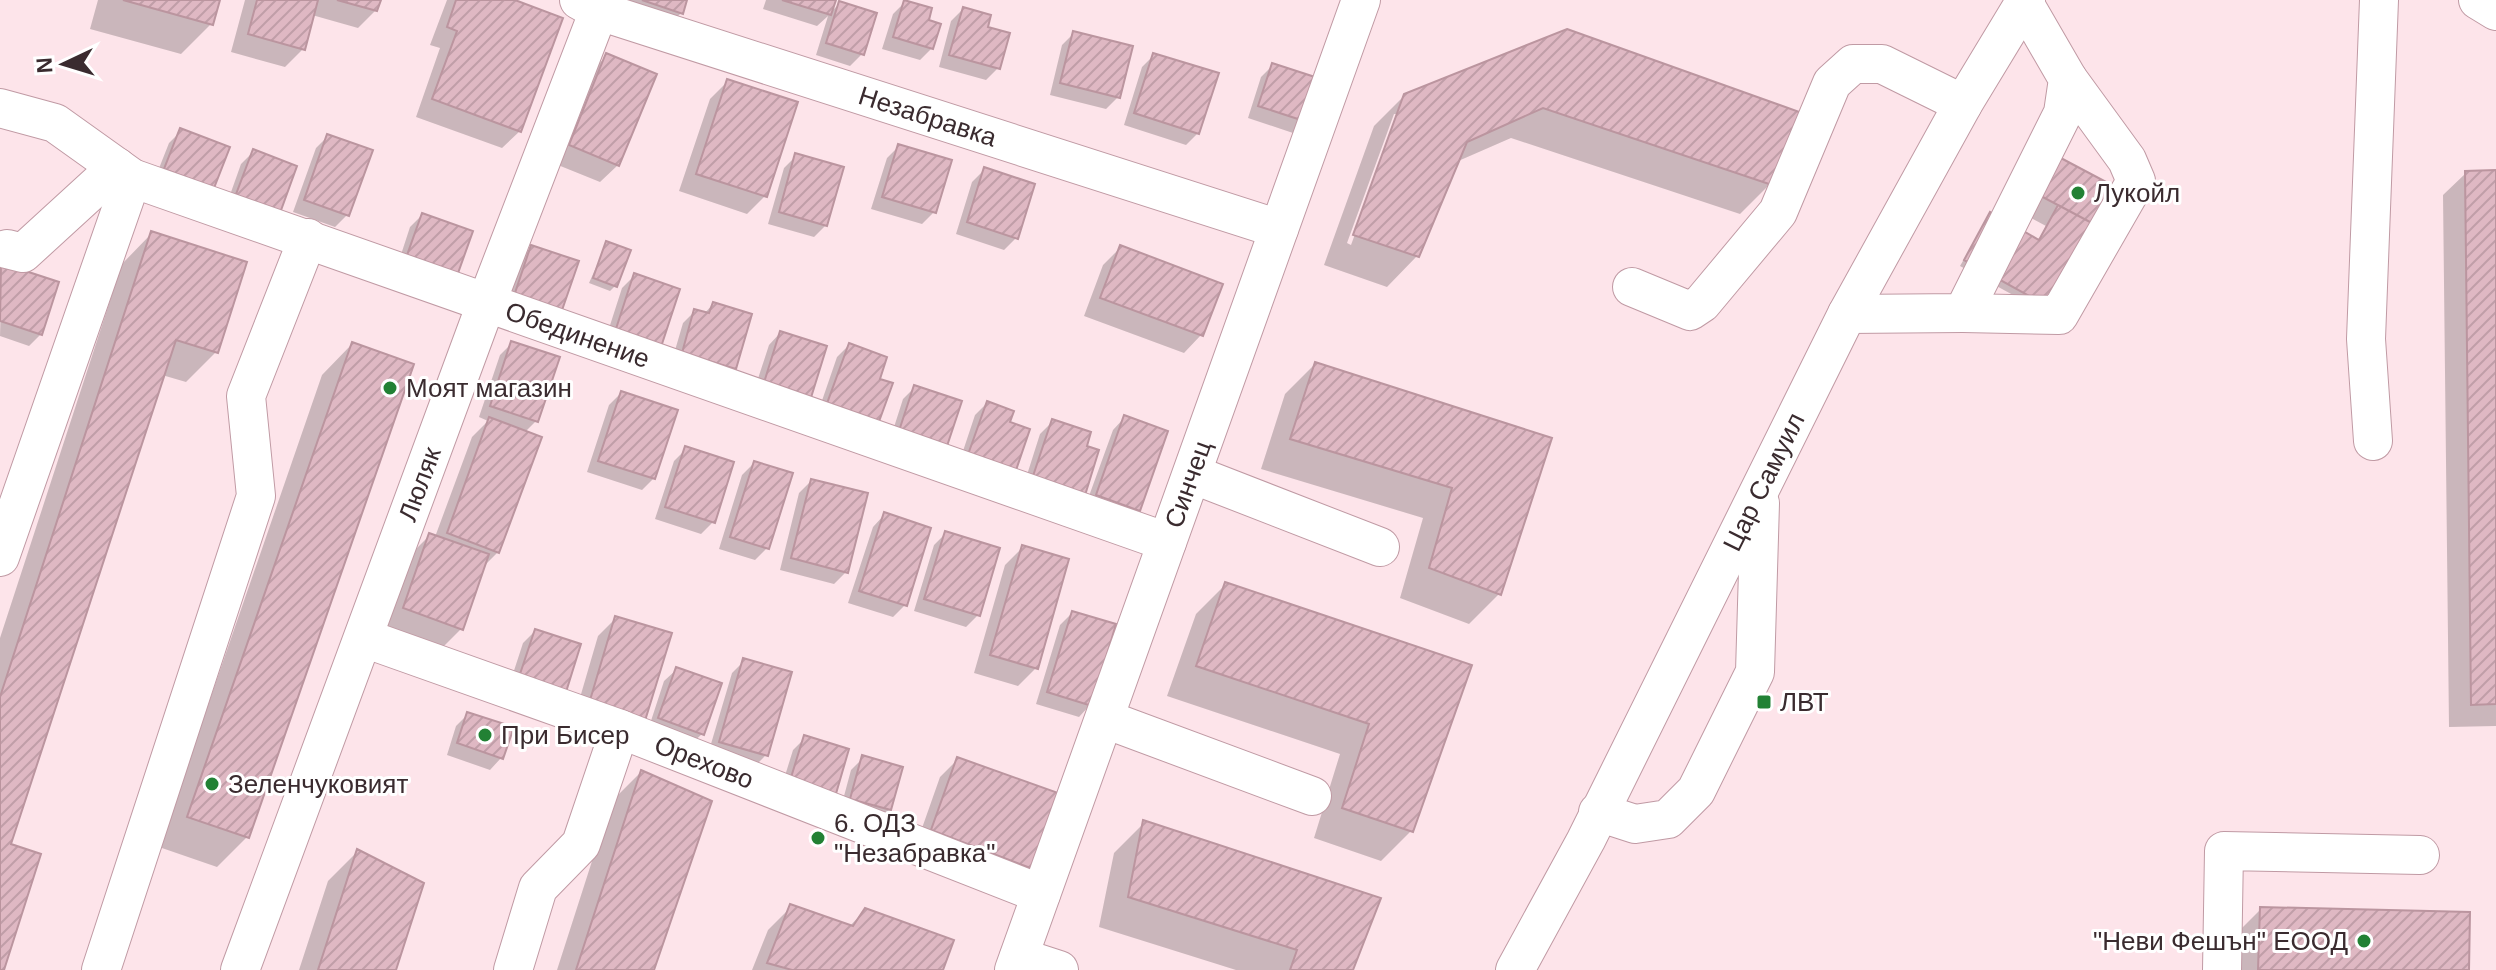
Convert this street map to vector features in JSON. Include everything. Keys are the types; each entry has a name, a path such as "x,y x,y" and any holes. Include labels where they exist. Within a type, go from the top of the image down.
{"street":[{"name":"Синчец","path":"1017,963 1361,0"},
{"path":"2373,441 2366,339 2379,0"},
{"path":"2478,0 2496,11"},
{"path":"1847,314 2059,315 2136,181 2127,160 2068,79 2025,1"},
{"name":"Цар Самуил","path":"1515,970 1556,899 1760,496 1847,314 1963,104 2025,1"},
{"name":"Незабравка","path":"594,4 1279,229"},
{"name":"Люляк","path":"240,970 594,4"},
{"path":"1632,287 1690,311 1702,303 1778,212 1832,83 1853,64 1882,64 1963,104"},
{"path":"1963,313 2063,113 2068,79"},
{"name":"Обединение","path":"0,108 55,123 125,173 486,304 1167,542"},
{"path":"7,249 23,253 125,173"},
{"path":"0,557 125,173"},
{"path":"101,970 256,496 246,396 308,238"},
{"path":"1192,474 1380,547"},
{"path":"1598,812 1635,824 1668,819 1696,791 1755,672 1760,496"},
{"name":"Орехово","path":"364,638 620,729 1041,894"},
{"path":"1105,719 1312,796"},
{"path":"513,970 538,888 581,844 620,729"},
{"path":"2222,970 2224,851 2420,855"},
{"path":"1017,963 1059,970"}],"building":[{"path":"123,0 220,0 213,25"},
{"path":"257,0 318,0 305,50 248,34"},
{"path":"337,0 381,0 377,11"},
{"path":"456,0 515,0 563,18 521,132 432,99 457,31 447,27"},
{"path":"642,0 687,0 683,14"},
{"path":"782,0 836,0 831,15"},
{"path":"904,0 932,8 929,20 941,24 933,49 893,37"},
{"path":"839,1 877,13 864,55 826,43"},
{"path":"963,7 991,15 988,27 1010,33 1000,69 949,55"},
{"path":"1567,29 1805,114 1772,185 1543,108 1467,142 1419,257 1353,235 1404,94"},
{"path":"1073,31 1133,46 1120,98 1060,83"},
{"path":"606,53 657,74 619,166 569,145"},
{"path":"1153,53 1219,73 1199,134 1134,113"},
{"path":"1272,63 1321,79 1307,122 1258,106"},
{"path":"727,79 798,102 767,197 696,174"},
{"path":"180,128 230,147 214,188 164,169"},
{"path":"327,134 373,150 349,216 304,200"},
{"path":"898,144 952,160 936,213 882,197"},
{"path":"253,149 297,166 280,213 235,197"},
{"path":"795,153 844,167 827,226 779,212"},
{"path":"2057,156 2125,192 2105,230 2037,194"},
{"path":"984,167 1035,184 1018,239 967,222"},
{"path":"2496,170 2496,704 2471,705 2465,171"},
{"path":"2058,205 2105,230 2060,313 1964,260 1990,212 2039,240"},
{"path":"422,213 473,231 457,276 406,258"},
{"path":"151,231 247,262 218,353 176,340 11,844 41,854 4,970 0,970 0,697"},
{"path":"606,241 631,250 617,287 593,278"},
{"path":"531,245 579,261 560,316 513,299"},
{"path":"1120,245 1223,284 1203,336 1100,298"},
{"path":"1,263 59,282 42,335 0,321"},
{"path":"634,273 680,289 660,350 614,335"},
{"path":"713,302 752,314 736,369 682,353 694,309 709,313"},
{"path":"780,331 827,346 809,404 762,389"},
{"path":"511,341 560,357 538,422 490,406"},
{"path":"352,342 414,364 249,838 187,817"},
{"path":"849,343 887,357 880,379 893,383 877,427 825,409"},
{"path":"1315,362 1552,438 1501,595 1429,568 1452,488 1290,439"},
{"path":"914,385 962,401 945,452 897,437"},
{"path":"621,391 678,410 655,479 598,461"},
{"path":"987,401 1014,411 1010,422 1030,429 1013,479 965,463"},
{"path":"1124,415 1168,431 1140,511 1096,495"},
{"path":"489,417 542,437 499,553 447,533"},
{"path":"1052,419 1091,432 1087,446 1099,450 1082,505 1029,488"},
{"path":"685,446 734,462 715,523 665,507"},
{"path":"754,461 793,473 769,549 730,537"},
{"path":"811,479 868,493 848,573 791,558"},
{"path":"884,512 931,528 907,606 859,591"},
{"path":"945,531 1000,548 980,616 924,599"},
{"path":"429,533 489,554 463,630 403,608"},
{"path":"1022,545 1069,559 1038,669 990,655"},
{"path":"1225,582 1472,665 1413,832 1342,808 1369,724 1196,666"},
{"path":"1072,611 1116,624 1092,706 1047,692"},
{"path":"615,616 672,633 644,724 588,707"},
{"path":"535,629 581,644 566,692 519,677"},
{"path":"743,658 792,672 768,756 719,742"},
{"path":"676,667 722,683 704,735 658,718"},
{"name":"При Бисер","path":"467,712 514,727 503,759 457,743"},
{"path":"804,735 849,749 835,797 789,784"},
{"path":"862,755 903,767 891,810 850,799"},
{"path":"957,757 1061,794 1033,869 931,830"},
{"path":"641,770 712,801 654,970 576,970"},
{"path":"1143,820 1381,898 1353,970 1290,970 1297,950 1128,897"},
{"path":"357,849 424,883 396,970 318,970"},
{"path":"790,904 853,926 865,908 954,940 943,970 792,970 767,963"},
{"name":"\"Неви Фешън\" ЕООД","path":"2260,907 2470,912 2469,970 2258,970"}],"place":[{"name":"Лукойл","path":"2078,193"},
{"name":"Моят магазин","path":"390,388"},
{"name":"ЛВТ","path":"1764,702"},
{"name":"При Бисер","path":"485,735"},
{"name":"Зеленчуковият","path":"212,784"},
{"name":"6. ОДЗ \"Незабравка\"","path":"818,838"},
{"name":"\"Неви Фешън\" ЕООД","path":"2364,941"}]}
